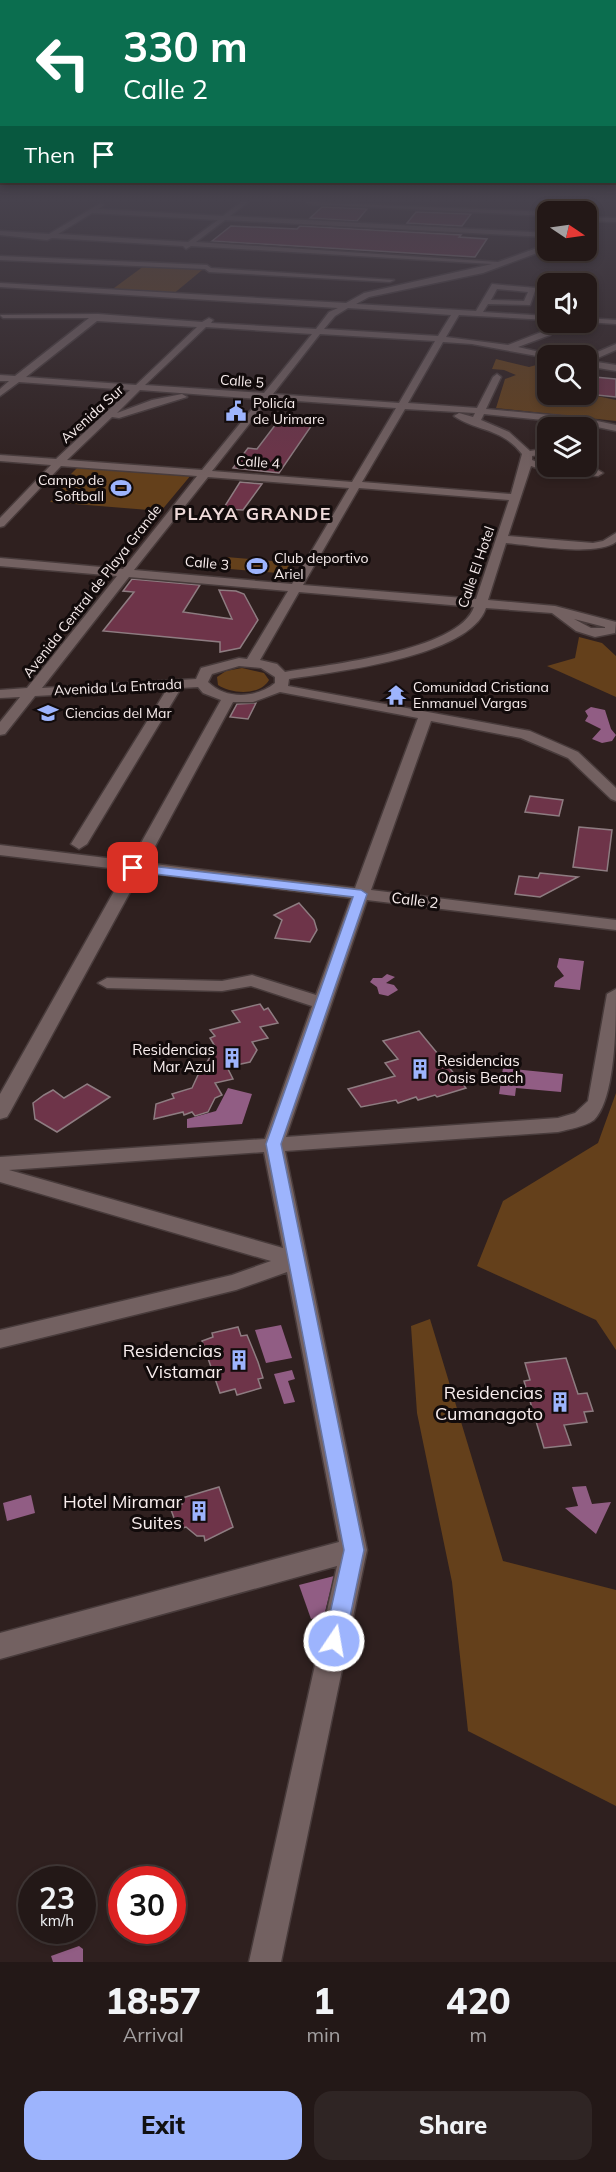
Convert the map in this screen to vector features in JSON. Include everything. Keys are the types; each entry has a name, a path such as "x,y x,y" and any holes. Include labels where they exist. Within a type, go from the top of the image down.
{"street":[{"path":"32,295 38,294"},
{"path":"124,294 338,308 537,317"},
{"path":"338,308 375,294"},
{"path":"478,314 491,294"},
{"path":"486,302 527,303 531,294"},
{"path":"114,304 122,298"},
{"name":"Avenida Sur","path":"0,524 59,462 141,388 223,307"},
{"path":"2,317 14,308"},
{"name":"Avenida Central de Playa Grande","path":"0,731 338,308"},
{"path":"0,393 106,310"},
{"path":"252,662 298,586 353,485 405,405 456,313"},
{"path":"2,317 97,317 442,339 511,347 537,353"},
{"path":"597,321 616,322"},
{"path":"511,347 547,333"},
{"path":"597,356 616,347"},
{"path":"597,364 616,368"},
{"path":"484,424 477,418 497,377"},
{"name":"Calle 5","path":"0,378 482,411 569,420 616,428"},
{"path":"104,421 154,402 202,395 234,394"},
{"path":"405,405 484,424 516,440 527,458 552,470 598,473"},
{"path":"527,458 537,456"},
{"name":"Calle 4","path":"0,458 514,497"},
{"name":"Calle El Hotel","path":"229,698 258,697 280,682 412,651 444,641 470,623 482,602 527,458"},
{"path":"502,539 594,546 606,544 616,536"},
{"name":"Calle 3","path":"0,562 555,610"},
{"path":"0,1112 229,698 205,689 201,682 206,671 215,667 252,662 272,667 280,682 426,716 525,734 573,755 616,796"},
{"name":"Avenida La Entrada","path":"0,694 201,682"},
{"path":"79,844 177,684"},
{"path":"265,1962 354,1550 273,1144 426,716"},
{"name":"Calle 2","path":"0,850 616,925"},
{"path":"107,983 222,986 252,980 324,1004"},
{"path":"0,1164 558,1125 577,1121 591,1113 598,1101 616,994"},
{"path":"0,1175 296,1260"},
{"path":"0,1339 236,1282 296,1260"},
{"path":"0,1646 354,1550"}],"shaded area":[{"path":"496,359 529,367 537,365 537,405 597,405 597,396 616,400 616,421 597,419 597,417 496,408 505,379 516,375 504,370 492,369"},
{"name":"Campo de Softball","path":"79,466 191,475 161,511 50,502 75,475 71,474"},
{"name":"Club deportivo Ariel","path":"226,557 296,563 289,574 218,568"},
{"path":"579,637 602,643 616,656 616,697 547,666 575,658"},
{"path":"242,668 264,673 269,680 259,689 245,692 237,692 218,685 217,677 226,671"},
{"path":"591,707 605,710 611,729 616,735 612,741 602,743 592,739 601,729 585,721 588,716 585,711"},
{"path":"559,958 584,961 580,990 554,987 555,982 564,976 557,967"},
{"path":"387,974 395,977 386,983 394,985 398,990 388,996 379,994 377,987 370,982 373,978 382,978"},
{"path":"503,1068 563,1074 561,1092 516,1088 515,1096 499,1094"},
{"path":"228,1088 252,1094 242,1124 187,1128 187,1119 216,1111"},
{"path":"616,1093 616,1350 596,1320 477,1266 503,1201 598,1143"},
{"path":"430,1319 503,1561 616,1590 616,1806 468,1731 452,1582 417,1413 411,1326"},
{"path":"281,1325 292,1358 266,1363 255,1330"},
{"path":"292,1370 295,1379 288,1381 295,1402 284,1404 274,1374"},
{"path":"586,1486 592,1504 611,1502 596,1534 565,1508 578,1506 572,1487"},
{"path":"31,1495 35,1513 7,1521 3,1503"},
{"path":"334,1576 324,1616 311,1619 299,1585"},
{"path":"79,1946 83,1949 83,1962 53,1962 51,1956"}],"building":[{"path":"597,377 616,379 616,397 597,395"},
{"path":"279,420 314,422 279,473 233,468 248,448 257,449"},
{"path":"240,482 262,484 243,510 223,509"},
{"path":"132,579 200,585 183,612 232,619 219,590 236,591 244,594 258,620 240,648 220,652 220,642 103,631 134,592 123,591"},
{"path":"256,703 248,719 230,717 237,704"},
{"path":"530,796 563,800 559,816 525,812"},
{"path":"579,827 612,830 607,871 573,867"},
{"path":"540,873 578,877 540,897 515,894 519,876 538,878"},
{"path":"299,903 314,920 317,930 310,942 275,938 282,920 274,915"},
{"name":"Residencias Mar Azul","path":"260,1004 264,1010 268,1008 278,1023 260,1027 268,1038 252,1042 257,1050 250,1062 227,1067 233,1079 215,1083 222,1095 215,1098 208,1112 195,1116 192,1112 184,1115 183,1112 154,1119 156,1104 174,1098 172,1094 192,1088 204,1062 207,1062 216,1048 210,1038 215,1036 210,1030 240,1022 232,1011"},
{"name":"Residencias Oasis Beach","path":"419,1031 466,1088 437,1097 435,1095 418,1100 416,1097 398,1103 396,1100 361,1107 348,1089 395,1076 385,1063 398,1059 383,1041"},
{"path":"87,1084 110,1097 57,1132 35,1119 33,1103 44,1095 53,1090 64,1098"},
{"name":"Residencias Vistamar","path":"238,1327 241,1336 247,1335 258,1362 263,1378 258,1379 261,1388 237,1395 235,1389 220,1393 202,1341 213,1337 212,1333"},
{"name":"Residencias Cumanagoto","path":"566,1358 578,1394 587,1393 593,1411 584,1412 587,1422 564,1425 571,1445 544,1448 524,1381 530,1380 525,1363"},
{"name":"Hotel Miramar Suites","path":"219,1487 233,1527 205,1541 204,1536 197,1536 186,1527 178,1529 170,1507 182,1504 179,1499"}],"place":[{"name":"Policía de Urimare","path":"236,411"},
{"name":"Campo de Softball","path":"121,488"},
{"name":"Club deportivo Ariel","path":"257,566"},
{"name":"Comunidad Cristiana Enmanuel Vargas","path":"396,695"},
{"name":"Ciencias del Mar","path":"48,713"},
{"name":"Residencias Mar Azul","path":"232,1058"},
{"name":"Residencias Oasis Beach","path":"420,1069"},
{"name":"Residencias Vistamar","path":"239,1360"},
{"name":"Residencias Cumanagoto","path":"560,1402"},
{"name":"Hotel Miramar Suites","path":"199,1511"}],"district":[{"name":"PLAYA GRANDE","path":"253,513"}],"route":[{"path":"133,868 361,894 273,1144 354,1550 334,1641"}]}
